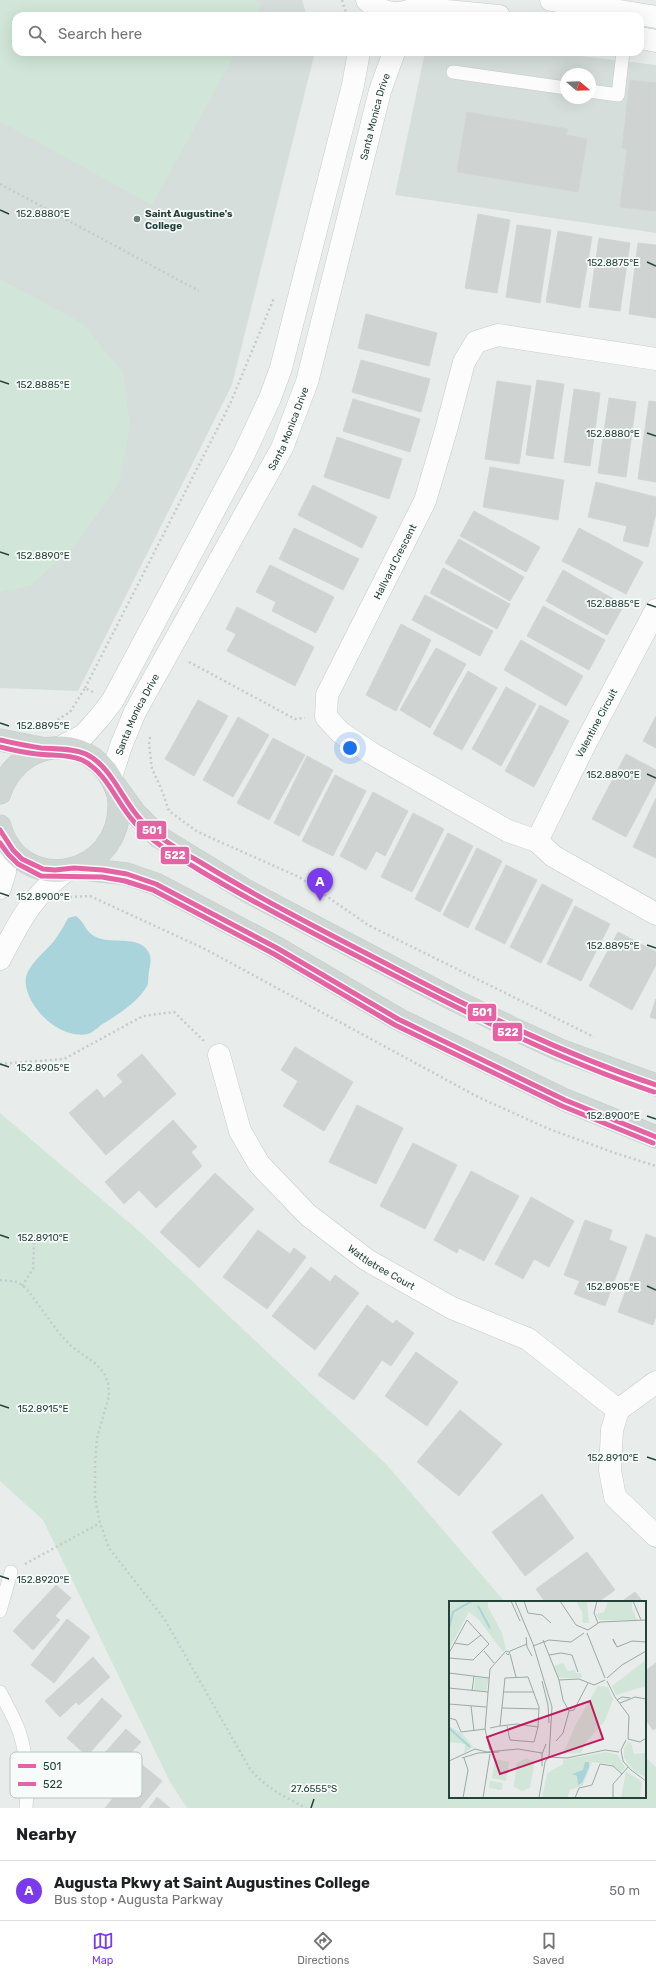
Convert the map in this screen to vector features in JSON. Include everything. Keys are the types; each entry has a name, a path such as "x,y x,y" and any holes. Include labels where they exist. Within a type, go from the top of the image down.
{"main road":[{"path":"0,740 75,750 89,756 102,765 136,814 159,838 247,891 456,1001 510,1027 560,1050 656,1085"},
{"path":"0,793 4,781 15,766 29,755 53,748"},
{"path":"70,869 90,861 104,850 114,835 119,819 119,801 113,781"},
{"path":"2,833 22,859 43,869 70,869 128,874 156,884 277,948 398,1019 565,1100 656,1137"}],"street":[{"path":"367,0 376,8 385,12"},
{"path":"365,12 367,0"},
{"path":"551,0 625,12"},
{"path":"415,9 451,12"},
{"path":"644,15 656,17"},
{"path":"644,38 656,40"},
{"path":"53,748 84,734 100,718 113,700 243,456 270,398 281,368 353,85 358,56"},
{"name":"Santa Monica Drive","path":"113,781 121,746 135,712 282,448 294,418 307,382 380,91 393,56"},
{"name":"Hallvard Crescent","path":"326,717 327,695 425,501 464,362 476,342 498,335 656,359"},
{"name":"Valentine Circuit","path":"538,841 584,746 656,610"},
{"path":"326,717 341,733 371,753 508,831 538,841 553,856 656,914"},
{"path":"0,888 5,872 2,833"},
{"path":"0,959 23,914 48,884 70,869"},
{"name":"Wattletree Court","path":"219,1055 240,1131 259,1164 308,1215 367,1260 452,1308 528,1339 618,1410"},
{"path":"656,1382 618,1410 612,1430 610,1470 616,1497 656,1536"}],"lane":[{"path":"596,92 618,95 623,56"},
{"path":"453,72 560,87"},
{"path":"0,1611 11,1572"},
{"path":"0,1692 19,1730 23,1752"},
{"path":"26,1808 27,1798"}],"path":[{"path":"0,184 200,292"},
{"path":"43,727 54,723 70,712 85,688 230,404 276,293"},
{"path":"186,660 295,719 326,717"},
{"path":"85,688 113,700"},
{"path":"150,736 149,744 152,769 161,788 169,811 198,832 299,878 368,925 598,1039"},
{"path":"65,897 90,896 107,903 205,949 478,1097 549,1129 656,1166"},
{"path":"0,1064 64,1059 143,1016 174,1012 219,1055"},
{"path":"22,1286 33,1269 34,1244"},
{"path":"0,1280 18,1282 35,1300 59,1333 71,1346 96,1364 104,1373 108,1383 109,1396 97,1438 95,1498 100,1523 109,1548 165,1620 250,1769 260,1780 275,1792 306,1808"},
{"path":"11,1572 100,1523"}],"shaded area":[{"name":"Saint Augustine's College","path":"0,0 302,0 306,12 12,12 12,56 314,56 232,385 78,691 0,688"},
{"path":"424,56 581,56 656,65 656,233 395,195"}],"green space":[{"path":"0,0 254,0 262,4 258,12 12,12 12,56 234,56 152,205 0,121"},
{"path":"0,279 83,324 123,373 130,426 119,483 77,543 31,585 0,592"},
{"path":"0,1113 139,1231 387,1465 504,1601 449,1601 449,1798 646,1798 646,1758 656,1767 656,1808 187,1808 170,1782 43,1520 0,1481"}],"water":[{"path":"76,916 80,919 89,932 96,937 140,944 149,953 151,960 148,984 139,997 123,1011 92,1032 80,1035 66,1032 52,1024 41,1014 28,993 26,981 30,967 54,941 68,918"}],"building":[{"path":"630,80 656,83 656,211 620,207 627,149 622,148"},
{"path":"467,112 568,129 566,135 587,139 578,192 457,172"},
{"path":"478,214 510,220 497,293 465,288"},
{"path":"517,225 551,230 540,303 506,297"},
{"path":"558,231 592,237 580,308 546,302"},
{"path":"599,238 630,243 620,311 589,307"},
{"path":"638,243 656,245 656,318 629,314"},
{"path":"366,314 437,333 429,366 358,348"},
{"path":"361,360 430,379 421,412 352,392"},
{"path":"537,380 564,384 553,459 526,455"},
{"path":"497,381 531,386 519,464 485,459"},
{"path":"574,389 600,393 590,466 564,462"},
{"path":"609,398 636,402 626,477 598,473"},
{"path":"353,399 420,419 410,452 343,431"},
{"path":"649,401 656,402 656,482 638,479"},
{"path":"337,437 402,459 389,499 324,477"},
{"path":"490,467 564,480 558,520 483,507"},
{"path":"596,482 656,497 656,513 648,547 623,541 627,526 588,517"},
{"path":"313,485 377,517 362,548 298,515"},
{"path":"474,511 540,547 526,572 460,536"},
{"path":"294,528 359,559 343,590 279,559"},
{"path":"579,528 643,562 626,594 562,561"},
{"path":"459,539 524,577 510,601 445,563"},
{"path":"270,565 334,597 316,633 272,611 276,602 256,592"},
{"path":"443,568 510,604 497,629 430,593"},
{"path":"563,570 624,605 607,635 546,601"},
{"path":"425,595 493,631 480,656 412,620"},
{"path":"543,606 605,640 589,670 527,636"},
{"path":"237,607 314,647 295,686 227,651 236,634 226,629"},
{"path":"401,624 431,640 396,711 366,695"},
{"path":"521,640 583,676 566,706 504,670"},
{"path":"436,648 466,664 430,728 400,710"},
{"path":"468,671 497,688 462,750 433,734"},
{"path":"506,687 536,704 501,766 472,749"},
{"path":"198,700 228,716 194,776 165,759"},
{"path":"540,705 569,721 534,787 505,771"},
{"path":"656,716 656,748 643,741"},
{"path":"238,717 269,735 233,797 203,780"},
{"path":"273,738 305,755 269,820 237,803"},
{"path":"626,754 656,770 656,780 626,837 592,819"},
{"path":"307,756 333,770 299,836 274,823"},
{"path":"335,775 366,791 333,856 302,841"},
{"path":"373,792 408,811 385,856 376,851 366,870 340,856"},
{"path":"656,798 656,858 633,847"},
{"path":"413,813 444,829 412,892 381,877"},
{"path":"448,833 473,846 440,912 415,899"},
{"path":"477,848 502,861 468,928 443,915"},
{"path":"506,865 537,880 505,944 475,929"},
{"path":"542,884 573,900 541,963 510,947"},
{"path":"575,906 610,924 581,981 547,964"},
{"path":"618,932 656,952 656,965 632,1010 589,986"},
{"path":"656,999 656,1019 650,1017"},
{"path":"295,1047 353,1082 324,1131 283,1106 298,1081 281,1070"},
{"path":"142,1054 176,1094 106,1155 69,1113 97,1089 104,1098 123,1082 117,1075"},
{"path":"357,1105 403,1128 376,1184 329,1162"},
{"path":"173,1120 197,1147 191,1152 202,1166 156,1208 139,1190 124,1204 105,1182"},
{"path":"413,1143 457,1165 425,1229 380,1206"},
{"path":"471,1171 519,1196 484,1261 459,1248 457,1253 434,1240"},
{"path":"215,1173 254,1209 199,1268 160,1232"},
{"path":"531,1197 574,1221 549,1267 534,1259 523,1279 495,1264"},
{"path":"585,1220 612,1230 609,1240 627,1247 605,1306 574,1294 580,1281 564,1275"},
{"path":"258,1230 290,1254 294,1248 306,1257 267,1309 223,1277"},
{"path":"646,1234 656,1238 656,1316 653,1325 618,1312"},
{"path":"311,1267 330,1282 335,1275 359,1293 315,1350 272,1316"},
{"path":"367,1305 393,1324 396,1320 414,1333 391,1366 382,1360 354,1400 318,1375"},
{"path":"416,1352 458,1382 427,1426 385,1396"},
{"path":"460,1410 502,1444 459,1496 417,1462"},
{"path":"542,1494 574,1538 525,1576 492,1532"},
{"path":"587,1552 615,1590 599,1601 544,1601 536,1589"},
{"path":"56,1585 71,1598 55,1616 60,1620 33,1650 13,1631"},
{"path":"635,1592 642,1601 622,1601"},
{"path":"67,1619 90,1637 54,1683 31,1665"},
{"path":"93,1657 110,1677 79,1705 76,1702 60,1717 45,1701"},
{"path":"656,1663 656,1728 653,1730 646,1720 646,1670"},
{"path":"102,1698 122,1716 90,1752 83,1752 67,1738"},
{"path":"126,1729 141,1742 132,1752 105,1752"},
{"path":"142,1765 162,1781 140,1808 105,1808 113,1798 142,1798"},
{"path":"157,1797 170,1808 149,1808"}],"transit line":[{"name":"501","path":"0,740 41,748 70,750 86,754 95,760 110,775 134,812 141,820 154,832 184,853 313,926 483,1013 586,1059 656,1085"},
{"name":"522","path":"0,747 28,753 66,756 82,760 91,765 105,780 135,823 149,837 173,854 221,883 310,932 479,1019 583,1065 654,1092"},
{"name":"501","path":"0,830 13,850 22,859 43,869 55,870 74,868 103,870 127,874 156,884 277,948 398,1019 565,1100 656,1137"},
{"name":"522","path":"0,843 18,864 41,876 102,877 125,881 153,890 274,954 395,1025 562,1106 653,1143"}],"place":[{"name":"Saint Augustine's College","path":"137,219"},
{"name":"Augusta Pkwy at Saint Augustines College","path":"320,901"}]}
